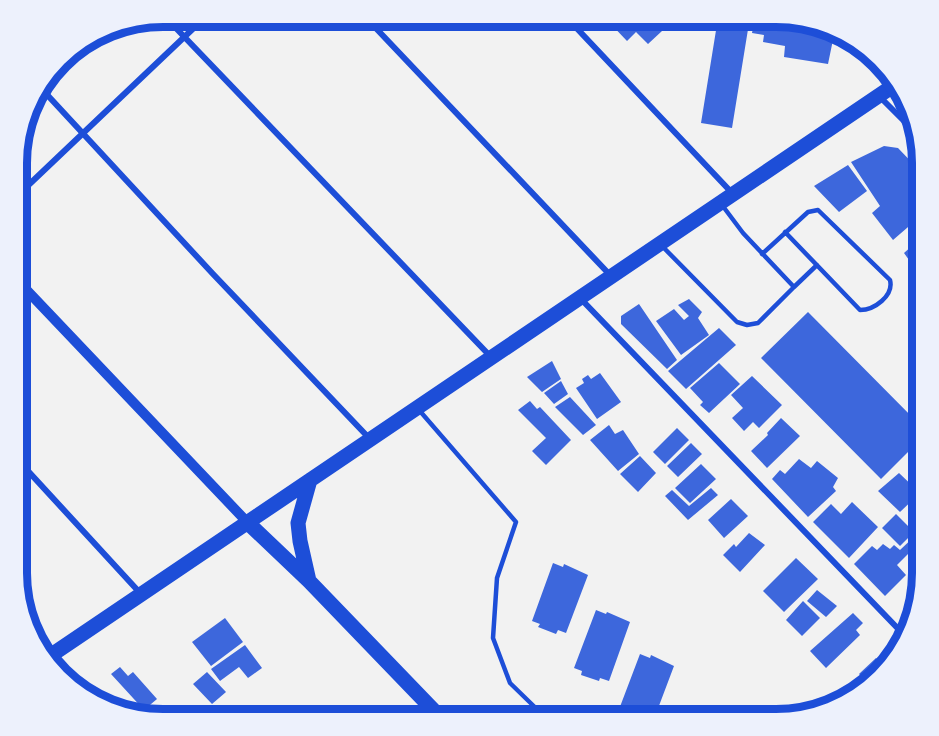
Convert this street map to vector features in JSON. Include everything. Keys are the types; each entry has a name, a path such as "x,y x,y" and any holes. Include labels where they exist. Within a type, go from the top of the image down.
{"main road":[{"path":"54,654 890,88"},
{"path":"309,580 301,549 298,522 310,480"},
{"path":"248,522 309,580 432,709"}],"street":[{"path":"175,27 492,358"},
{"path":"27,187 195,27"},
{"path":"376,27 612,277"},
{"path":"575,27 727,199"},
{"path":"46,94 370,440"},
{"path":"879,96 906,123"},
{"path":"27,290 248,522"},
{"path":"580,298 899,630"},
{"path":"27,470 141,595"}],"lane":[{"path":"727,199 743,233 794,287"},
{"path":"762,254 785,232 808,212 818,210 890,280 892,286 890,292 873,308 860,310 785,232"},
{"path":"660,244 737,322 747,325 758,323 817,265"},
{"path":"418,408 516,522 497,578 493,638 510,683 537,709"}],"building":[{"path":"614,27 666,27 648,44 636,32 627,41"},
{"path":"717,27 748,27 732,128 701,123"},
{"path":"753,27 785,27 828,37 833,40 828,64 784,57 785,46 763,42 764,35 752,33"},
{"path":"884,146 898,148 912,163 912,224 893,240 872,213 880,206 851,162"},
{"path":"848,165 867,191 839,212 814,186"},
{"path":"912,246 912,264 904,253"},
{"path":"689,299 702,312 698,318 709,335 681,355 656,321 674,309 684,320 689,316 678,305"},
{"path":"639,304 677,360 667,369 621,324 621,316"},
{"path":"808,312 912,417 912,448 881,479 761,358"},
{"path":"719,328 736,345 686,389 668,371"},
{"path":"552,361 561,379 542,392 527,377"},
{"path":"719,363 740,384 709,413 700,405 703,402 690,388"},
{"path":"600,373 621,402 597,419 576,388 584,383 582,379 588,375 591,379"},
{"path":"752,376 782,405 759,428 753,422 744,431 732,418 743,408 731,395"},
{"path":"561,381 568,394 554,404 544,393"},
{"path":"570,397 596,425 583,435 555,407"},
{"path":"530,401 537,409 540,407 571,440 546,465 532,451 546,438 518,410"},
{"path":"781,418 800,436 767,468 751,451 768,435 767,433"},
{"path":"609,425 615,434 623,430 639,454 618,471 590,440"},
{"path":"677,428 689,440 665,464 653,452"},
{"path":"691,443 702,454 678,477 667,466"},
{"path":"640,456 656,473 638,492 620,474"},
{"path":"799,459 811,468 817,461 838,478 833,487 836,491 808,517 772,479 780,470 785,474"},
{"path":"701,464 716,479 690,503 675,488"},
{"path":"899,473 912,485 912,501 900,512 878,491"},
{"path":"711,488 718,495 688,520 665,496 672,490 689,506"},
{"path":"731,499 748,516 724,538 708,520"},
{"path":"852,502 878,527 849,558 813,522 831,504 841,514"},
{"path":"896,514 912,530 912,534 900,546 882,528"},
{"path":"749,533 765,545 740,572 723,555 734,544 736,547"},
{"path":"912,539 912,550 897,565 906,575 885,596 854,564 872,546 877,550 883,544 890,549 894,545 900,550"},
{"path":"796,558 818,579 784,612 763,591"},
{"path":"553,563 563,567 564,564 588,575 566,633 558,630 556,634 538,627 540,624 532,621"},
{"path":"817,590 837,606 826,617 807,601"},
{"path":"803,601 820,618 802,636 786,620"},
{"path":"596,610 630,622 609,681 600,678 599,681 581,675 582,671 574,668"},
{"path":"853,613 863,623 856,630 860,635 826,668 810,651"},
{"path":"225,618 243,642 211,666 192,642"},
{"path":"245,645 262,668 248,678 239,667 220,681 211,669"},
{"path":"640,654 650,658 651,655 674,666 658,709 619,709"},
{"path":"876,658 879,661 862,678 859,674"},
{"path":"120,667 128,676 133,672 157,699 147,708 141,707 111,674"},
{"path":"207,672 226,692 212,704 193,684"}]}
